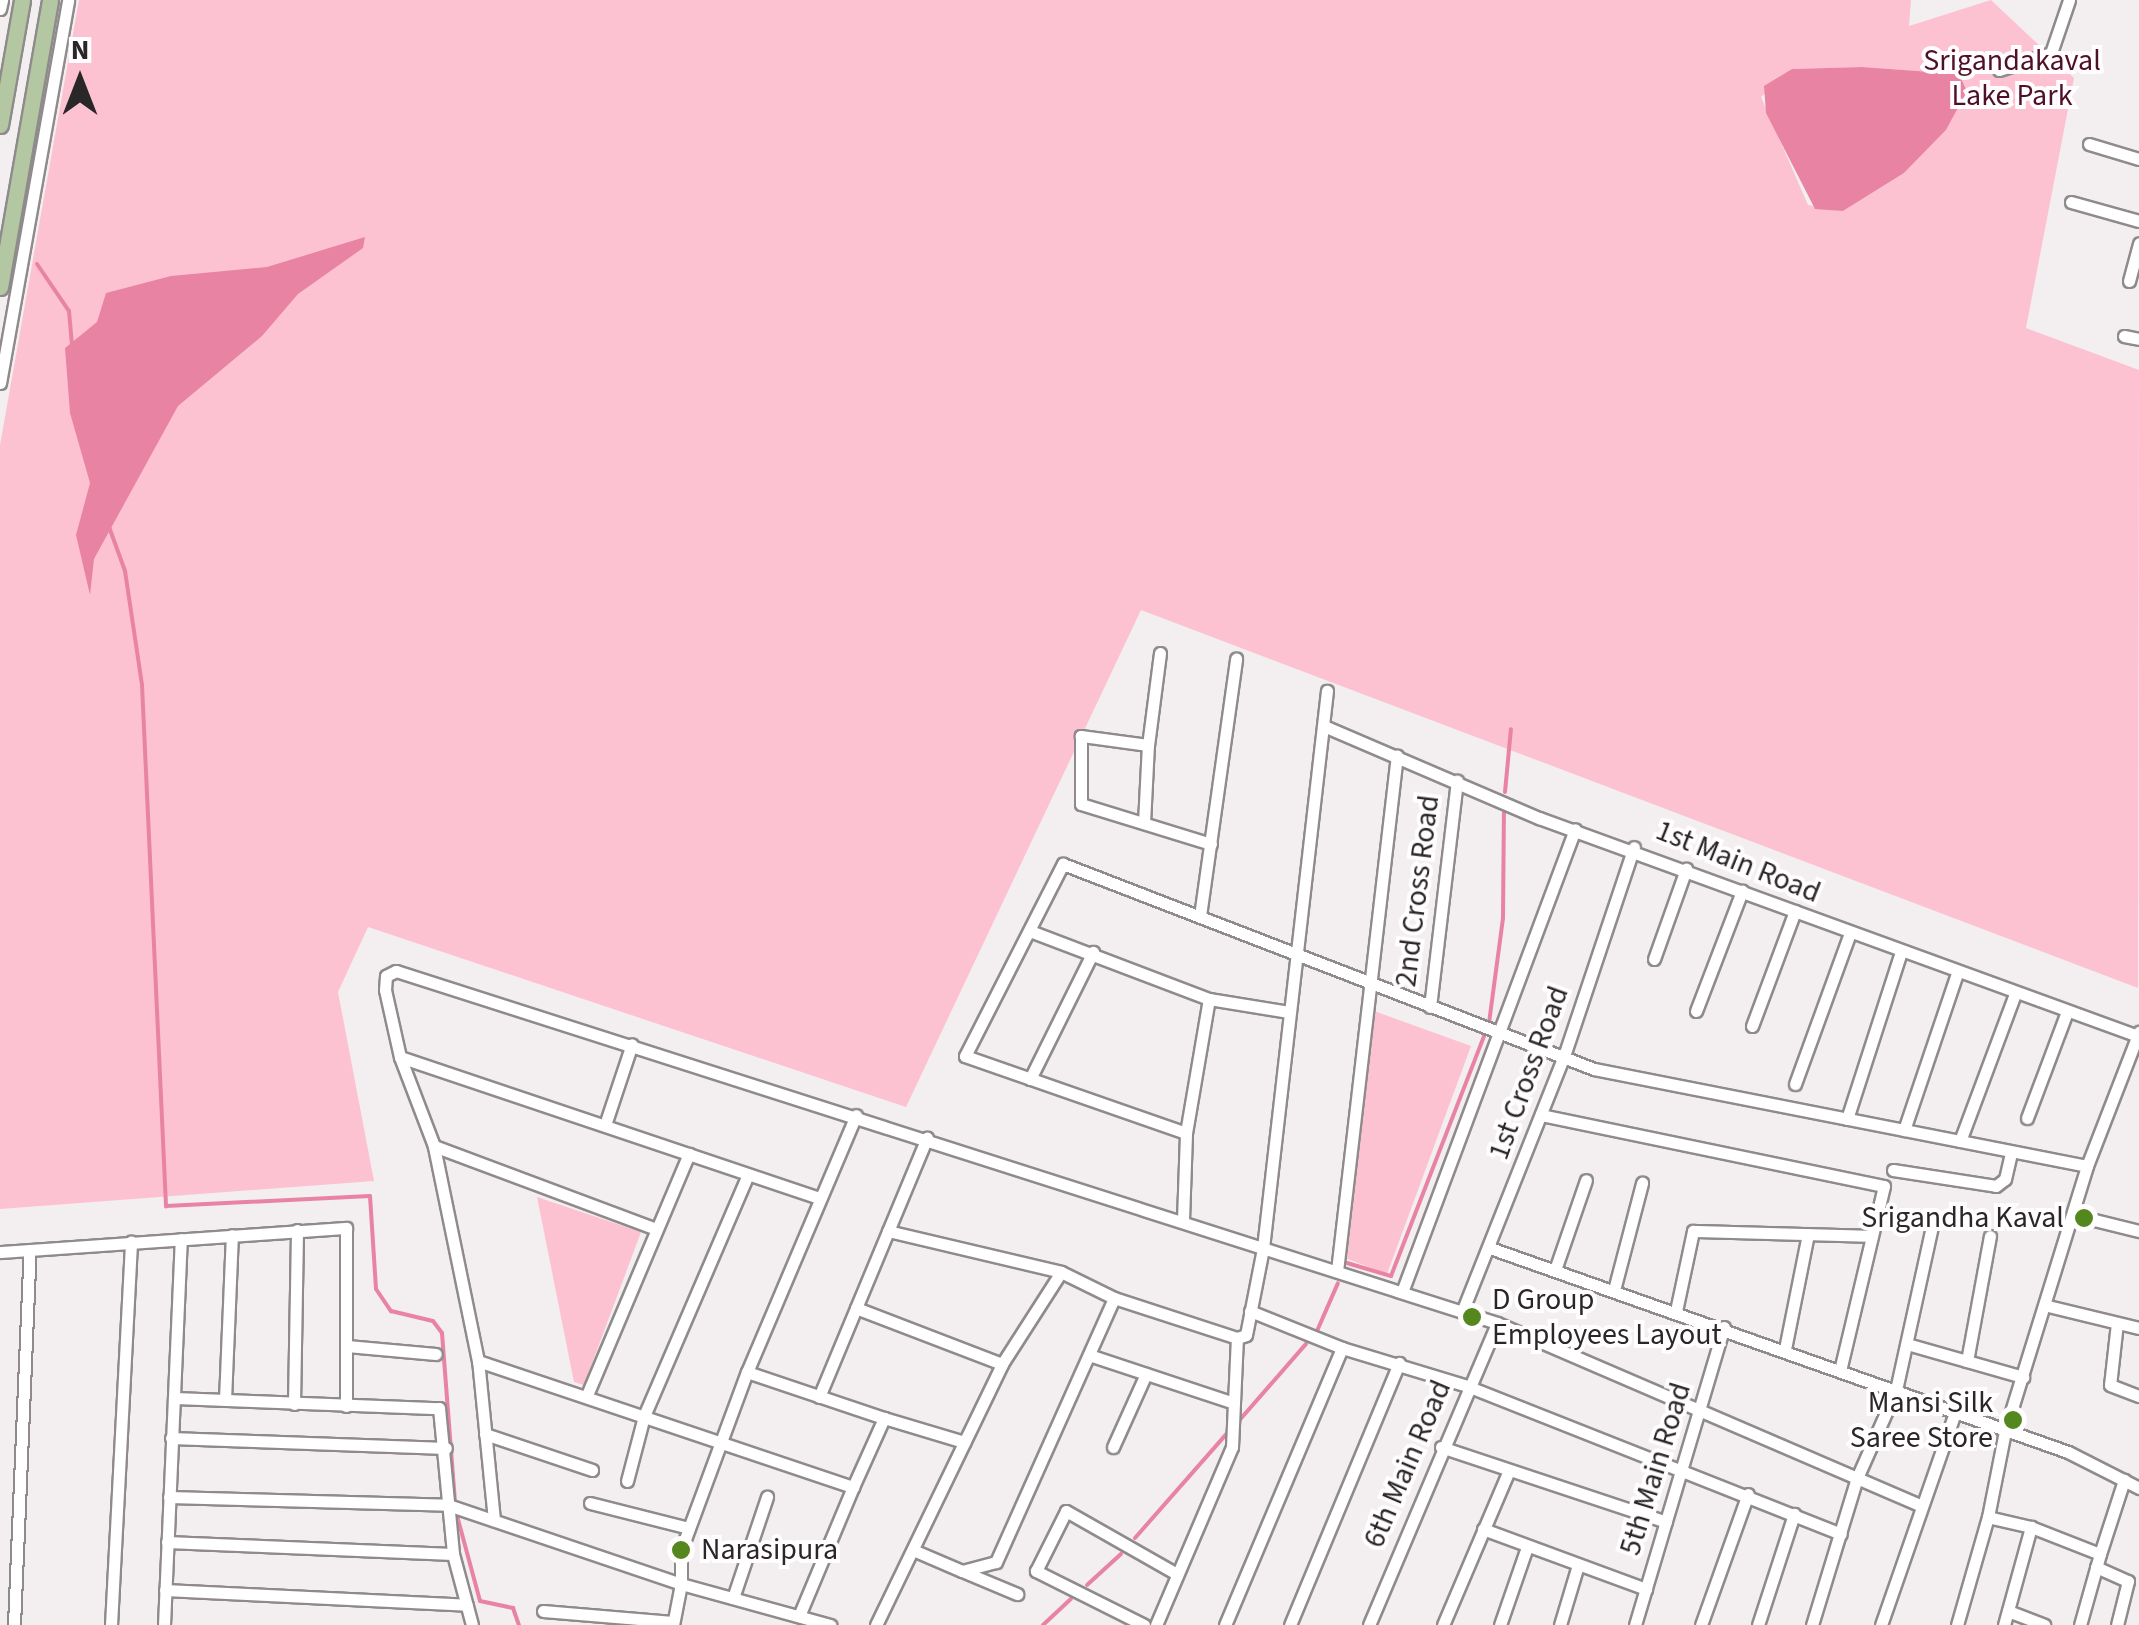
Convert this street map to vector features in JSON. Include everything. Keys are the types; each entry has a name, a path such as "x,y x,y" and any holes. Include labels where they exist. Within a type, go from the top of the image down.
{"main road":[{"path":"0,125 22,0"},
{"path":"0,287 50,0"}],"street":[{"path":"0,9 2,0"},
{"path":"0,383 68,0"},
{"path":"2000,70 2052,52 2069,0"},
{"path":"2089,144 2139,159"},
{"path":"2070,202 2139,220"},
{"path":"2130,281 2139,243"},
{"path":"2124,336 2139,339"},
{"path":"1144,824 1148,745 1160,653"},
{"path":"1200,916 1236,658"},
{"path":"888,1230 1061,1272 1114,1298 1237,1338 1246,1335 1264,1248 1327,691"},
{"name":"1st Main Road","path":"1324,726 1575,829 1634,847 2066,1014 2138,1034"},
{"path":"1148,745 1081,736 1081,804 1211,844"},
{"path":"1338,1271 1397,755"},
{"name":"2nd Cross Road","path":"1430,1007 1456,781"},
{"path":"1402,1292 1575,829"},
{"name":"1st Cross Road","path":"1462,1312 1565,1053 1634,847"},
{"path":"1186,1133 965,1056 1063,864 1372,987 1565,1053 1611,1073 2087,1166"},
{"path":"1654,960 1686,868"},
{"path":"1696,1011 1742,891"},
{"path":"1752,1026 1795,912"},
{"path":"1030,932 1093,952 1208,999 1289,1012"},
{"path":"1795,1084 1850,933"},
{"path":"1030,1079 1093,952"},
{"path":"1847,1119 1901,952"},
{"path":"491,1520 478,1360 434,1146 400,1056 385,990 386,976 396,971 856,1115 1496,1323 1920,1505"},
{"path":"1904,1130 1957,973"},
{"path":"1960,1141 2014,994"},
{"path":"1182,1220 1186,1133 1208,999"},
{"path":"2028,1118 2066,1014"},
{"path":"1957,1625 1988,1517 2005,1431 2048,1306 2087,1166 2138,1034"},
{"path":"605,1126 632,1044"},
{"path":"400,1056 820,1198"},
{"path":"543,1611 673,1624 690,1528 747,1372 856,1115"},
{"path":"1541,1115 1884,1186 1840,1370"},
{"path":"819,1397 927,1138"},
{"path":"434,1146 653,1228"},
{"path":"1892,1170 1996,1186 2006,1178 2011,1153"},
{"path":"586,1395 653,1228 689,1154"},
{"path":"627,1481 644,1416 748,1174"},
{"path":"1555,1270 1586,1180"},
{"path":"1614,1290 1642,1183"},
{"path":"2074,1215 2139,1232"},
{"path":"1812,1625 1857,1478 1896,1390 1932,1226"},
{"path":"0,1252 346,1228 346,1406"},
{"path":"294,1404 296,1230"},
{"path":"1676,1310 1693,1230 1870,1236"},
{"path":"226,1400 232,1234"},
{"path":"1785,1350 1808,1234"},
{"path":"1967,1360 1990,1236"},
{"path":"164,1625 181,1239"},
{"path":"111,1625 132,1242"},
{"path":"1490,1248 1896,1390 2139,1488"},
{"path":"14,1625 30,1250"},
{"path":"876,1625 1002,1364 1061,1272"},
{"path":"962,1571 996,1562 1114,1298"},
{"path":"2048,1306 2139,1328"},
{"path":"856,1308 1002,1364"},
{"path":"1250,1312 1342,1348 1468,1386 1841,1534"},
{"name":"6th Main Road","path":"1368,1625 1496,1323"},
{"path":"2118,1323 2110,1385 2139,1396"},
{"name":"5th Main Road","path":"1634,1625 1724,1327"},
{"path":"1156,1625 1232,1436 1237,1338"},
{"path":"1907,1344 2023,1377"},
{"path":"347,1346 436,1354"},
{"path":"1225,1625 1342,1348"},
{"path":"1089,1356 1231,1402"},
{"path":"478,1360 853,1487"},
{"path":"1290,1625 1399,1363"},
{"path":"747,1372 964,1442"},
{"path":"1112,1447 1146,1374"},
{"path":"174,1398 440,1408 453,1554 472,1625"},
{"path":"1881,1625 1955,1412"},
{"path":"799,1616 884,1418"},
{"path":"485,1434 592,1470"},
{"path":"171,1438 446,1448"},
{"path":"1441,1446 1666,1522"},
{"path":"1443,1625 1509,1470"},
{"path":"2080,1625 2124,1480"},
{"path":"1701,1625 1748,1494"},
{"path":"169,1497 449,1505 681,1584 830,1625"},
{"path":"733,1598 767,1497"},
{"path":"590,1504 690,1528"},
{"path":"1144,1625 1036,1571 1066,1511 1178,1574"},
{"path":"1758,1625 1794,1514"},
{"path":"1988,1517 2030,1527 2098,1561 2128,1581 2117,1625"},
{"path":"2004,1625 2030,1527"},
{"path":"1484,1529 1646,1589"},
{"path":"167,1542 453,1554"},
{"path":"1500,1625 1526,1547"},
{"path":"913,1550 1017,1594"},
{"path":"1560,1625 1578,1565"},
{"path":"165,1590 467,1605"},
{"path":"2008,1611 2044,1625"}],"green space":[{"name":"Srigandakaval Lake Park","path":"79,0 1911,0 1909,26 1991,0 2074,78 2026,328 2139,370 2138,988 1141,610 906,1107 368,927 338,992 374,1181 0,1209 0,445","holes":["1862,67 1959,74 1967,90 1946,130 1904,173 1843,211 1808,205 1761,97 1792,69"]},
{"path":"1374,1011 1471,1046 1387,1274 1345,1258"},
{"path":"537,1197 641,1232 584,1385 574,1382"}],"shaded area":[{"path":"1862,67 1959,74 1967,91 1946,130 1904,173 1843,211 1815,209 1766,113 1764,86 1792,69"},
{"path":"365,237 363,248 298,294 262,336 178,406 94,559 90,595 76,535 90,483 70,413 65,348 97,322 106,293 171,276 267,267"}],"waterway":[{"path":"37,264 69,311 72,344"},
{"path":"108,524 125,571 142,685 166,1206 370,1196 376,1289 391,1311 433,1321 442,1333 455,1502"},
{"path":"1505,792 1511,729"},
{"path":"1489,1023 1503,918 1504,813"},
{"path":"1347,1263 1391,1276 1484,1036"},
{"path":"1317,1331 1338,1283"},
{"path":"1237,1423 1306,1344"},
{"path":"1135,1538 1230,1430"},
{"path":"456,1512 480,1601 513,1608 519,1625"},
{"path":"1087,1585 1121,1554"},
{"path":"1043,1625 1071,1599"}],"place":[{"name":"Srigandha Kaval","path":"2084,1218"},
{"name":"D Group Employees Layout","path":"1472,1317"},
{"name":"Mansi Silk Saree Store","path":"2013,1420"},
{"name":"Narasipura","path":"681,1550"}]}
